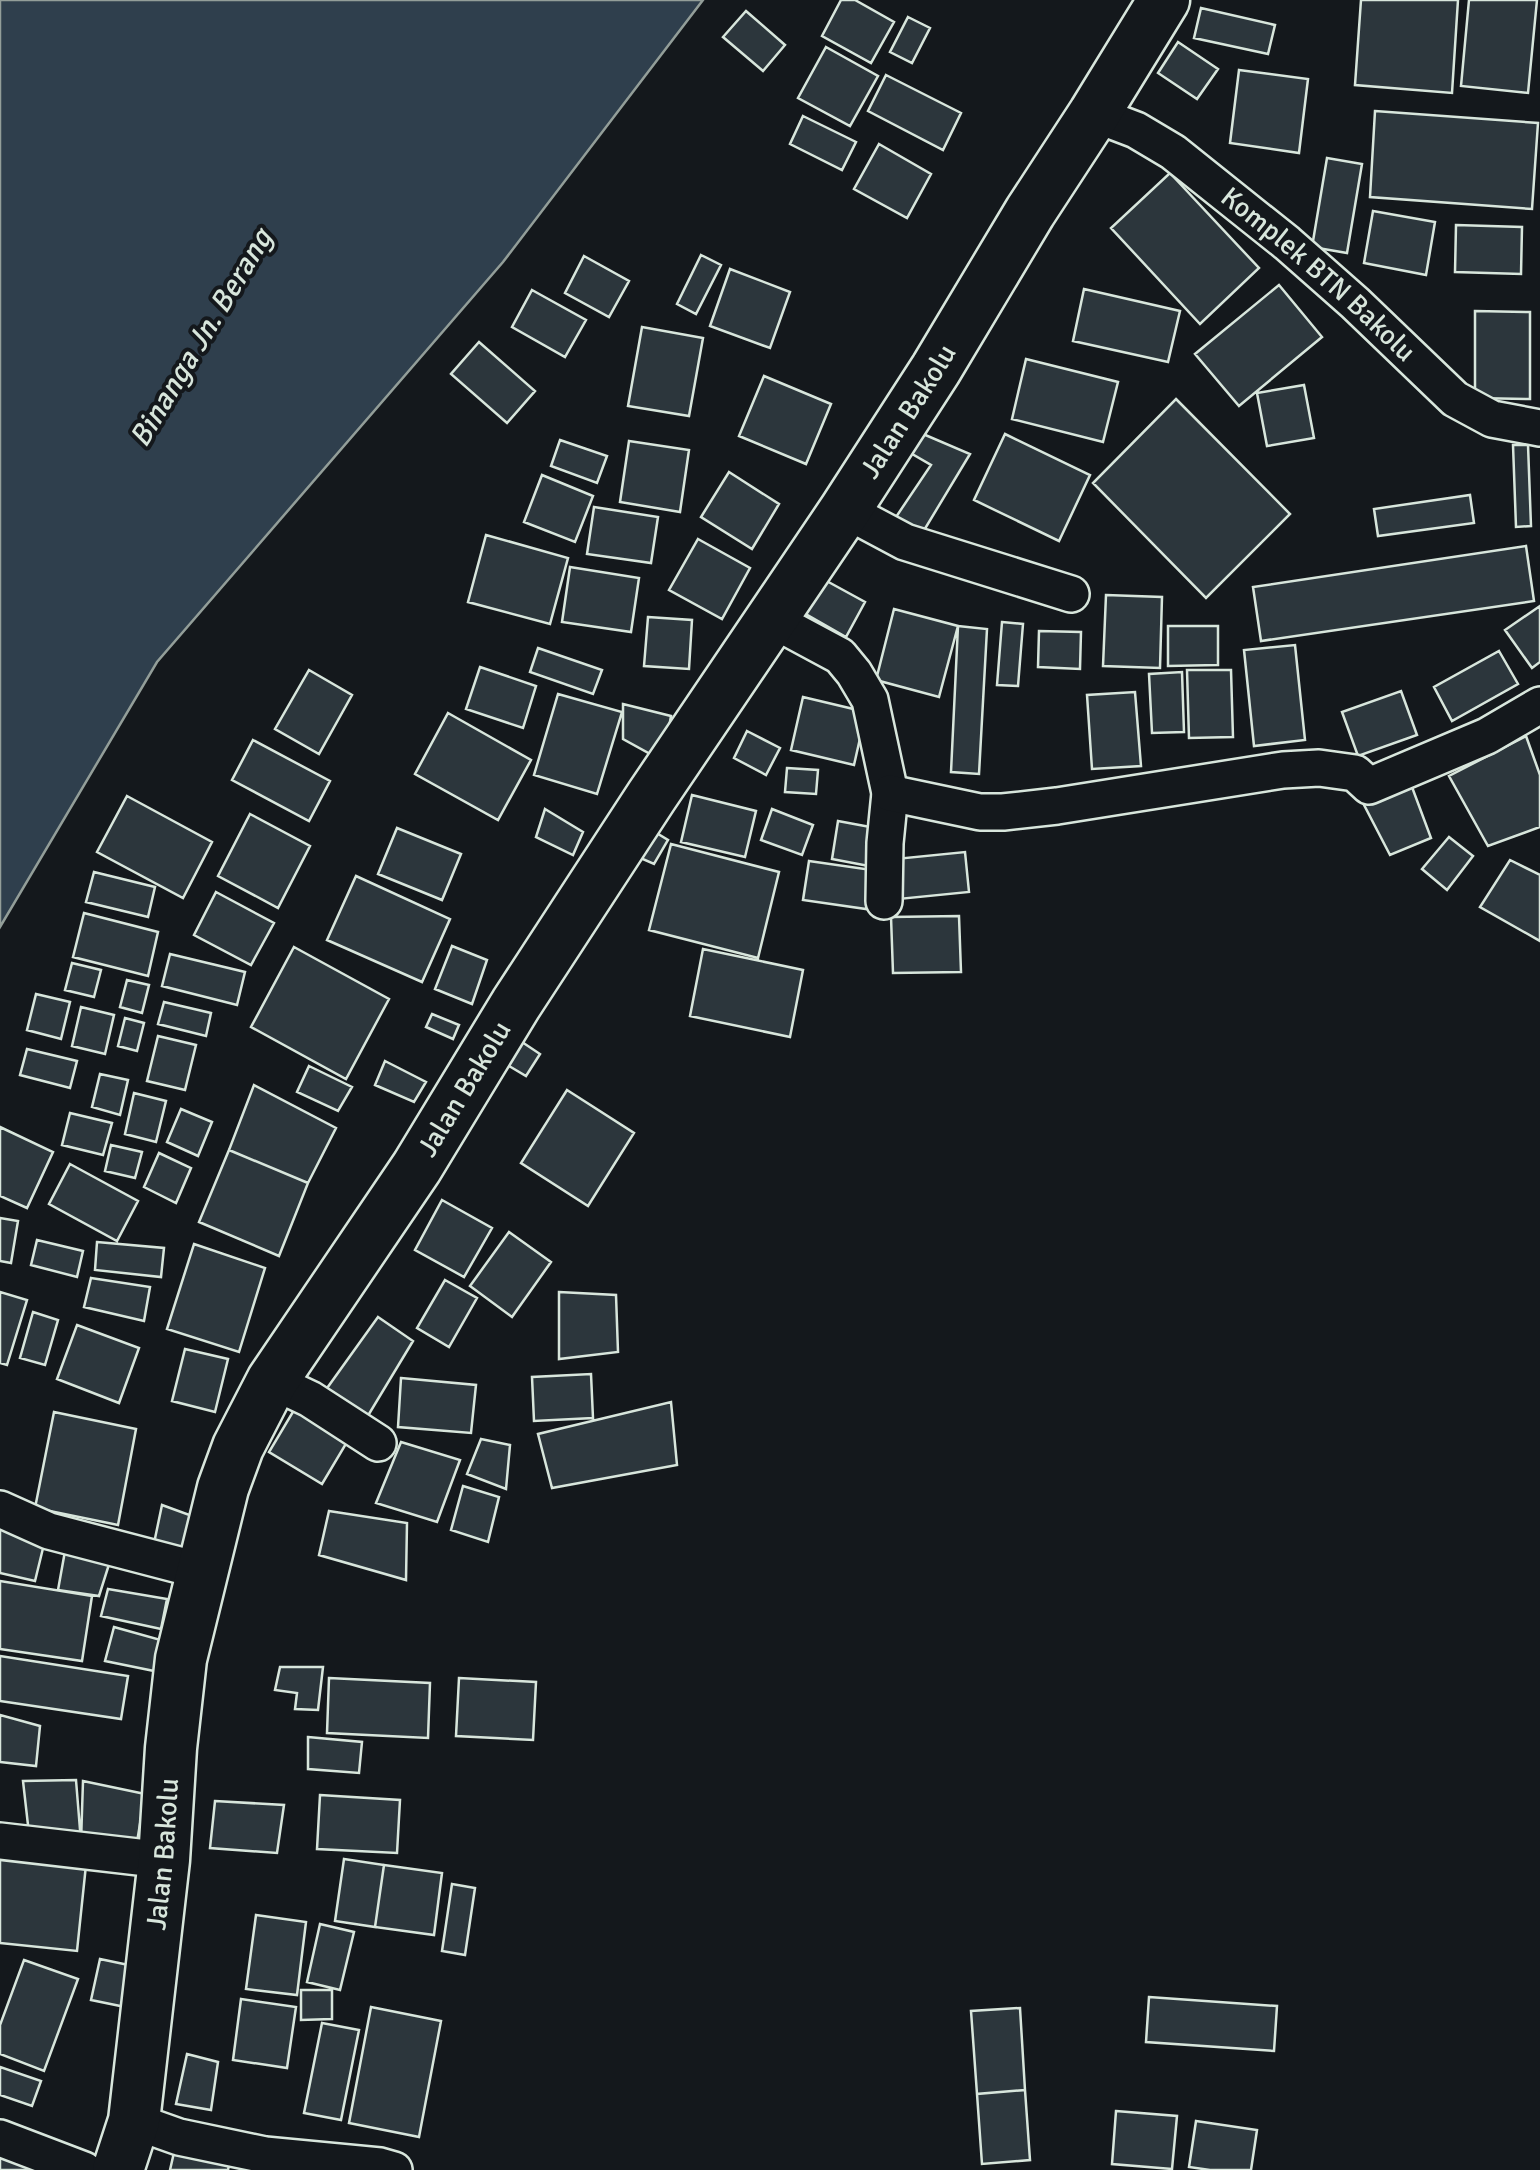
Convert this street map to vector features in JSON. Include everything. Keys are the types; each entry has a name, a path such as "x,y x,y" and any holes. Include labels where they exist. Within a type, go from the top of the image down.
{"main road":[{"name":"Jalan Bakolu","path":"118,2170 157,2129 164,1860 181,1659 238,1446 290,1390 417,1167 516,1004 845,510 1164,0"}],"street":[{"name":"Komplek BTN Bakolu","path":"1094,114 1136,130 1187,164 1328,279 1455,399 1492,419 1540,428"},
{"path":"845,510 905,542 1071,594"},
{"path":"771,619 840,656 870,700 890,794 884,901"},
{"path":"890,794 980,812 1002,812 1282,770 1319,768 1356,773 1369,786 1537,716"},
{"path":"290,1390 378,1443"},
{"path":"0,1510 48,1532 202,1571"},
{"path":"0,1841 164,1860"},
{"path":"157,2129 264,2163 380,2166 394,2170"},
{"path":"0,2138 84,2170"}],"water":[{"name":"Binanga Jn. Berang","path":"0,0 703,0 503,262 157,662 0,927"}],"building":[{"path":"841,0 855,0 894,22 871,63 822,36"},
{"path":"1361,0 1458,0 1452,93 1355,85"},
{"path":"1469,0 1537,0 1528,93 1461,86"},
{"path":"1201,8 1275,25 1268,54 1194,38"},
{"path":"746,11 785,45 763,71 723,37"},
{"path":"908,17 930,28 912,63 890,52"},
{"path":"1178,42 1218,69 1197,99 1158,73"},
{"path":"826,47 878,76 850,126 798,98"},
{"path":"1239,70 1308,79 1299,153 1230,143"},
{"path":"886,75 961,113 943,150 868,111"},
{"path":"1375,111 1538,123 1532,209 1370,197"},
{"path":"803,116 856,142 842,170 790,144"},
{"path":"879,144 931,174 907,218 854,189"},
{"path":"1327,158 1362,164 1347,253 1312,247"},
{"path":"1170,173 1259,268 1200,324 1111,228"},
{"path":"1373,211 1435,222 1426,275 1364,263"},
{"path":"1456,225 1522,227 1521,274 1455,272"},
{"path":"701,255 721,265 696,314 677,304"},
{"path":"584,256 629,281 609,317 565,293"},
{"path":"730,269 790,292 770,348 710,326"},
{"path":"1279,285 1322,337 1239,406 1195,354"},
{"path":"1084,289 1180,311 1168,362 1073,341"},
{"path":"532,290 586,320 565,357 512,327"},
{"path":"1475,311 1530,312 1530,399 1475,398"},
{"path":"642,327 703,338 689,416 628,406"},
{"path":"479,342 535,391 507,423 451,374"},
{"path":"1026,359 1118,382 1103,442 1012,419"},
{"path":"764,376 831,404 806,464 739,436"},
{"path":"1304,385 1314,438 1267,446 1257,393"},
{"path":"1176,399 1290,514 1206,598 1093,483"},
{"path":"916,431 970,454 923,532 896,517 931,465 907,451"},
{"path":"1005,434 1090,475 1059,541 974,500"},
{"path":"560,440 607,456 597,483 551,466"},
{"path":"629,441 689,450 680,512 620,502"},
{"path":"1513,445 1528,445 1531,526 1516,527"},
{"path":"729,472 779,504 752,549 701,517"},
{"path":"542,475 593,496 575,542 524,522"},
{"path":"1470,495 1474,523 1378,536 1374,509"},
{"path":"594,507 658,517 651,563 587,554"},
{"path":"486,535 568,558 550,624 468,602"},
{"path":"698,539 750,568 722,619 669,590"},
{"path":"1526,546 1534,601 1261,641 1253,587"},
{"path":"570,567 639,578 631,632 562,622"},
{"path":"823,579 865,602 846,637 804,613"},
{"path":"1106,595 1162,597 1160,668 1103,666"},
{"path":"1540,606 1540,662 1532,668 1505,630"},
{"path":"894,609 958,626 939,697 876,680"},
{"path":"648,617 692,620 689,669 644,666"},
{"path":"1002,622 1023,624 1018,686 997,685"},
{"path":"958,626 987,629 979,774 951,772"},
{"path":"1168,626 1218,626 1218,665 1168,666"},
{"path":"1039,631 1081,632 1080,669 1038,667"},
{"path":"1295,645 1305,740 1254,746 1244,650"},
{"path":"538,648 602,670 593,694 530,672"},
{"path":"1499,651 1518,684 1452,721 1434,687"},
{"path":"480,667 536,686 523,728 466,709"},
{"path":"309,670 352,695 319,754 275,729"},
{"path":"1187,670 1231,670 1233,737 1189,738"},
{"path":"1182,672 1184,732 1152,733 1149,674"},
{"path":"1401,691 1417,735 1358,756 1342,712"},
{"path":"1135,692 1141,766 1092,769 1087,695"},
{"path":"558,694 622,712 597,794 534,775"},
{"path":"803,697 866,712 854,765 791,750"},
{"path":"623,704 671,716 663,761 623,739"},
{"path":"448,713 531,760 498,820 415,774"},
{"path":"747,731 780,748 766,775 734,758"},
{"path":"1526,736 1540,775 1540,827 1488,846 1449,776"},
{"path":"253,740 330,781 309,821 232,780"},
{"path":"787,768 818,770 816,794 785,792"},
{"path":"1409,779 1431,838 1390,855 1362,801"},
{"path":"692,795 756,811 745,857 681,842"},
{"path":"127,796 212,842 183,898 97,852"},
{"path":"545,809 583,832 573,855 536,837"},
{"path":"772,809 813,825 802,855 761,840"},
{"path":"250,814 310,846 278,908 218,876"},
{"path":"838,821 881,829 874,867 832,859"},
{"path":"640,823 668,840 654,864 629,853"},
{"path":"397,828 461,854 442,900 378,874"},
{"path":"1449,837 1473,856 1447,890 1422,869"},
{"path":"671,844 779,872 758,958 649,930"},
{"path":"965,852 969,892 899,899 895,859"},
{"path":"1510,860 1540,875 1540,941 1480,907"},
{"path":"809,861 872,870 866,909 803,900"},
{"path":"94,872 155,887 148,917 86,902"},
{"path":"356,876 450,919 422,982 327,940"},
{"path":"216,892 274,923 251,965 194,935"},
{"path":"84,913 158,932 148,976 73,957"},
{"path":"959,916 961,972 893,973 891,917"},
{"path":"452,946 487,960 472,1004 435,989"},
{"path":"294,947 389,999 346,1079 251,1027"},
{"path":"703,949 803,970 790,1037 690,1016"},
{"path":"170,954 245,972 237,1005 162,986"},
{"path":"72,963 101,970 94,997 65,990"},
{"path":"127,980 149,985 142,1013 120,1007"},
{"path":"36,994 70,1002 61,1039 27,1030"},
{"path":"164,1002 211,1013 206,1036 158,1024"},
{"path":"81,1007 114,1015 105,1054 72,1046"},
{"path":"432,1014 459,1025 453,1039 426,1027"},
{"path":"125,1018 144,1023 137,1051 118,1046"},
{"path":"158,1036 196,1045 185,1090 147,1081"},
{"path":"519,1040 540,1054 526,1076 504,1063"},
{"path":"27,1049 77,1061 70,1088 20,1075"},
{"path":"385,1061 426,1082 414,1102 375,1085"},
{"path":"309,1066 352,1087 338,1111 297,1092"},
{"path":"100,1074 128,1080 120,1115 92,1107"},
{"path":"254,1085 336,1128 308,1183 229,1150"},
{"path":"567,1090 634,1133 588,1206 521,1163"},
{"path":"134,1093 166,1101 156,1142 125,1134"},
{"path":"181,1109 212,1122 198,1156 167,1142"},
{"path":"70,1113 112,1123 103,1155 62,1145"},
{"path":"0,1127 53,1152 27,1208 0,1196"},
{"path":"111,1145 142,1152 135,1178 105,1171"},
{"path":"229,1150 308,1183 279,1256 199,1222"},
{"path":"159,1153 191,1168 176,1203 144,1187"},
{"path":"70,1164 138,1201 117,1241 49,1204"},
{"path":"442,1200 492,1228 464,1277 415,1250"},
{"path":"0,1218 18,1221 11,1263 0,1261"},
{"path":"509,1232 551,1262 512,1317 470,1286"},
{"path":"37,1240 83,1251 77,1277 31,1265"},
{"path":"97,1242 164,1248 161,1277 95,1270"},
{"path":"194,1244 265,1268 239,1352 167,1329"},
{"path":"91,1278 150,1287 144,1321 84,1307"},
{"path":"445,1280 477,1298 449,1347 417,1328"},
{"path":"0,1292 27,1300 7,1365 0,1363"},
{"path":"559,1292 616,1295 618,1352 559,1359"},
{"path":"33,1312 58,1320 45,1365 20,1358"},
{"path":"378,1317 413,1341 366,1419 325,1391"},
{"path":"77,1325 139,1348 119,1403 57,1379"},
{"path":"185,1349 228,1359 215,1412 172,1401"},
{"path":"591,1374 593,1418 534,1421 532,1377"},
{"path":"401,1378 476,1385 471,1433 398,1427"},
{"path":"300,1400 353,1432 322,1484 269,1452"},
{"path":"671,1402 677,1465 552,1488 538,1434"},
{"path":"54,1412 136,1429 118,1525 35,1508"},
{"path":"481,1439 510,1445 506,1489 467,1474"},
{"path":"401,1442 460,1460 437,1522 376,1503"},
{"path":"463,1486 499,1497 488,1542 451,1530"},
{"path":"162,1505 195,1517 185,1557 153,1548"},
{"path":"329,1511 407,1523 406,1580 319,1555"},
{"path":"0,1524 46,1536 35,1581 0,1573"},
{"path":"67,1540 112,1555 99,1596 58,1590"},
{"path":"0,1581 92,1596 82,1661 0,1649"},
{"path":"108,1589 167,1599 161,1629 101,1616"},
{"path":"114,1627 168,1642 159,1672 105,1661"},
{"path":"0,1656 128,1676 121,1719 0,1701"},
{"path":"280,1667 323,1667 318,1710 295,1709 297,1693 275,1690"},
{"path":"329,1678 430,1683 428,1738 327,1733"},
{"path":"459,1678 536,1682 533,1740 456,1736"},
{"path":"0,1715 40,1726 36,1766 0,1762"},
{"path":"308,1737 362,1742 359,1773 308,1769"},
{"path":"76,1780 81,1842 29,1834 23,1781"},
{"path":"83,1781 145,1794 137,1842 81,1842"},
{"path":"320,1795 400,1800 397,1853 317,1849"},
{"path":"215,1801 284,1805 277,1853 210,1848"},
{"path":"0,1856 86,1865 77,1951 0,1943"},
{"path":"344,1859 384,1865 375,1927 335,1921"},
{"path":"384,1865 442,1873 434,1935 375,1927"},
{"path":"452,1884 475,1888 465,1955 442,1951"},
{"path":"256,1915 306,1922 297,1995 246,1989"},
{"path":"320,1924 354,1932 340,1990 307,1982"},
{"path":"100,1959 138,1967 130,2008 91,2000"},
{"path":"24,1960 78,1979 44,2071 0,2054 0,2025"},
{"path":"301,1990 332,1990 332,2019 301,2020"},
{"path":"1149,1997 1277,2006 1274,2051 1146,2042"},
{"path":"241,1999 296,2007 287,2068 233,2060"},
{"path":"371,2007 441,2021 419,2137 349,2123"},
{"path":"1020,2008 1025,2090 977,2094 971,2011"},
{"path":"322,2023 359,2030 341,2120 304,2113"},
{"path":"187,2054 218,2062 211,2110 176,2104"},
{"path":"0,2067 41,2081 32,2106 0,2095"},
{"path":"1025,2090 1030,2160 982,2164 977,2094"},
{"path":"1116,2111 1177,2116 1172,2169 1112,2164"},
{"path":"1196,2121 1257,2130 1251,2170 1189,2167"},
{"path":"175,2148 230,2161 228,2170 170,2170"},
{"path":"0,2155 35,2170 0,2170"}]}
